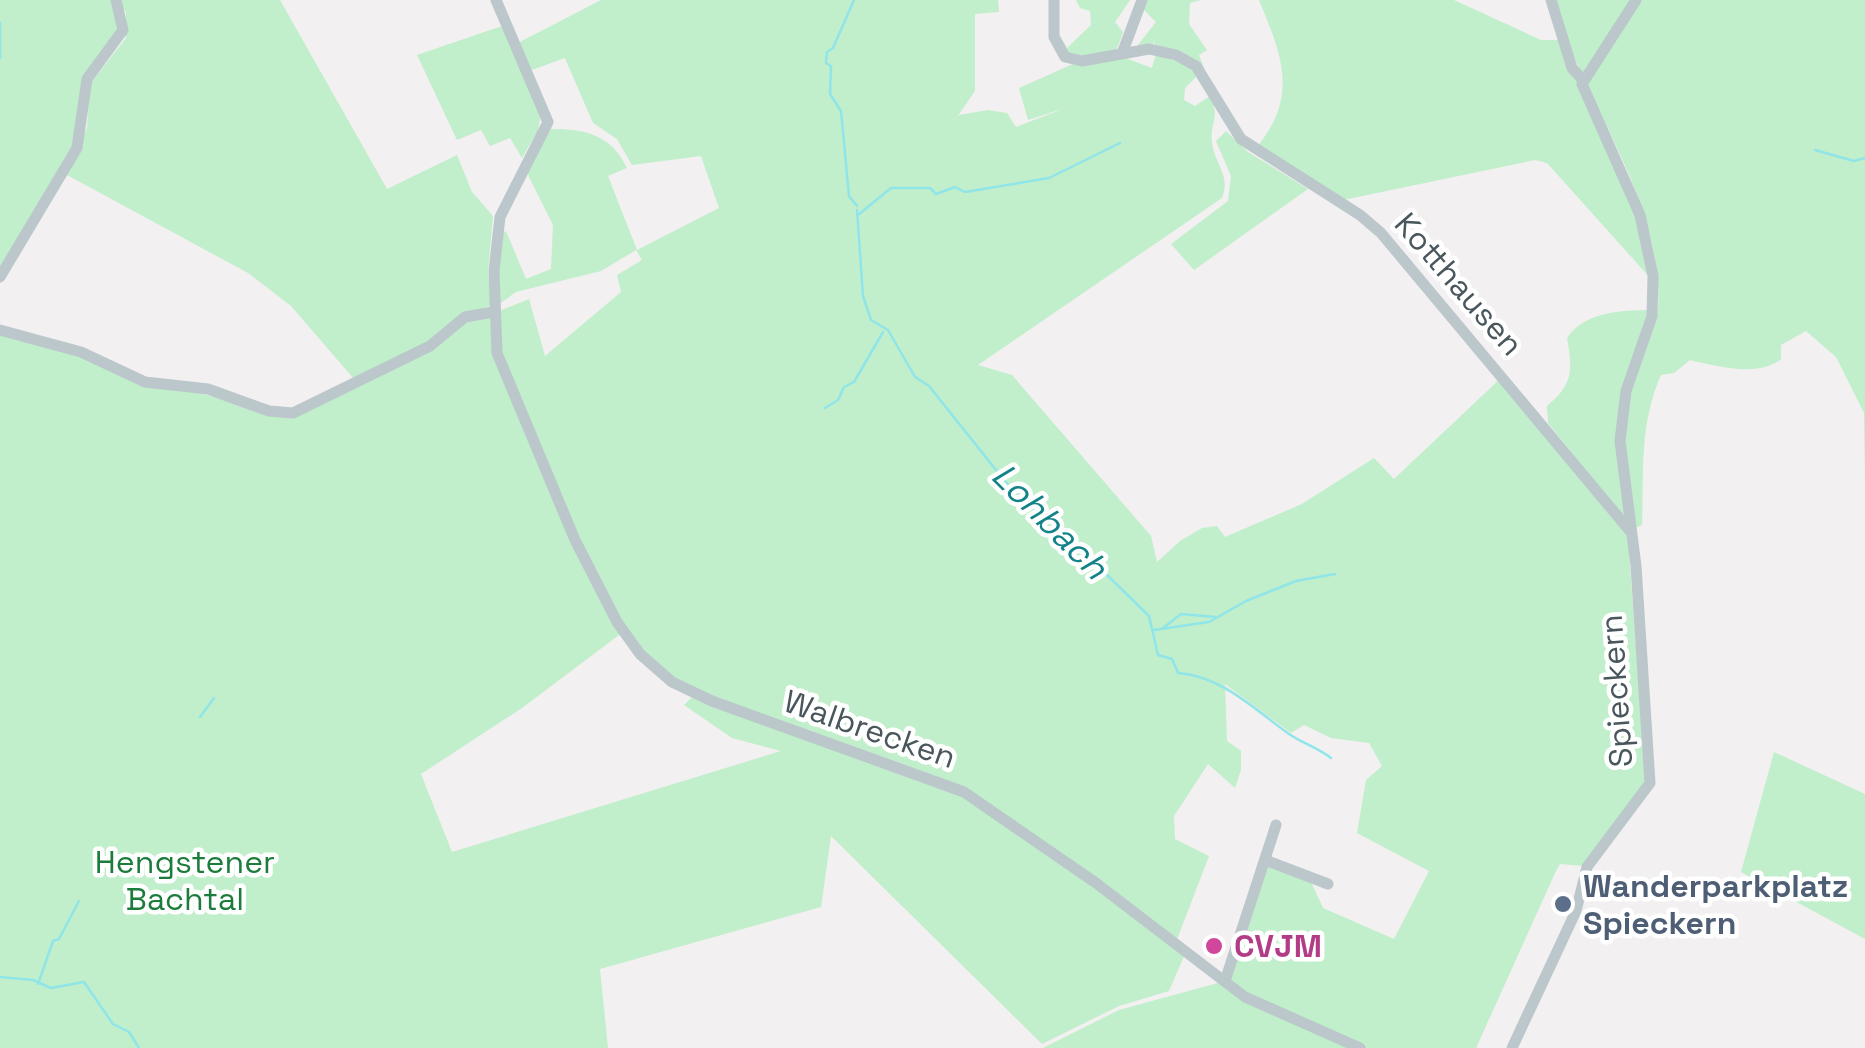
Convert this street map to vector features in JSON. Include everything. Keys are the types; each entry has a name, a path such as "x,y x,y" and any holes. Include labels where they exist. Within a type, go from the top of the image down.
{"street":[{"path":"0,276 78,148 86,83 124,30 116,0"},
{"name":"Walbrecken","path":"496,0 548,122 500,217 493,312 503,372 604,599 632,644 662,674 733,710 964,792 1088,877 1260,1006 1360,1048"},
{"name":"Kotthausen","path":"1054,0 1054,37 1064,58 1082,61 1123,51 1162,51 1191,62 1211,85 1221,114 1241,139 1370,223 1632,534"},
{"path":"1123,51 1142,0"},
{"name":"Spieckern","path":"1512,1048 1576,911 1587,867 1650,783 1632,534 1620,454 1621,423 1631,374 1652,316 1652,263 1640,216 1596,124 1582,79 1572,68 1551,0"},
{"path":"1582,79 1636,0"},
{"path":"0,330 93,356 145,382 216,391 269,411 292,413 383,365 430,346 465,317 493,312"},
{"path":"1225,982 1276,825"},
{"path":"1264,860 1328,884"}],"green space":[{"path":"0,0 114,0 122,25 95,63 78,141 0,270"},
{"name":"Hengstener Bachtal","path":"119,0 280,0 387,189 457,155 472,192 493,216 488,271 491,306 483,308 494,313 529,299 545,356 621,292 617,275 642,260 636,250 601,271 516,292 498,305 496,236 506,231 526,279 551,269 553,225 525,169 549,129 595,135 613,147 627,168 608,176 637,250 719,208 701,156 632,165 617,139 593,123 565,58 529,71 516,44 601,0 998,0 999,12 975,14 975,91 955,120 959,115 988,110 1007,113 1016,127 1065,108 1028,120 1019,88 1073,64 1127,54 1128,59 1152,68 1156,54 1190,66 1198,75 1185,88 1184,100 1195,106 1210,96 1215,116 1212,143 1224,176 1222,198 978,365 1012,375 1151,536 1157,562 1202,528 1217,526 1225,537 1302,504 1374,458 1394,479 1502,377 1620,522 1628,539 1646,783 1585,866 1560,864 1476,1048 1043,1048 1119,1010 1225,981 1265,860 1311,882 1323,908 1394,939 1429,871 1357,833 1366,780 1382,766 1369,743 1331,738 1304,725 1291,733 1225,684 1227,741 1241,751 1241,770 1235,788 1208,764 1174,816 1175,839 1209,856 1176,942 1185,954 1169,991 1119,1006 1042,1044 831,836 821,907 600,969 608,1048 0,1048 0,326 156,380 247,404 283,409 307,407 354,379 291,306 248,273 67,175 87,128 90,84 126,38 126,13","holes":["623,632 660,669 697,692 684,705 732,738 781,751 452,852 421,774 522,708"]},
{"path":"1076,0 1130,0 1115,22 1123,32 1116,51 1079,59 1061,50 1055,27 1067,48 1091,25 1090,11 1080,8"},
{"path":"1145,0 1201,0 1190,3 1189,24 1207,50 1199,55 1207,76 1154,44 1155,40 1151,47 1138,45 1156,22 1143,9"},
{"path":"1259,0 1454,0 1541,40 1560,40 1630,193 1653,281 1547,163 1535,160 1343,200 1257,147 1270,128 1282,92 1280,57"},
{"path":"1553,0 1865,0 1865,482 1864,413 1836,357 1806,331 1781,345 1781,359 1772,365 1737,369 1690,360 1674,373 1661,375 1646,430 1642,525 1633,529 1548,423 1547,406 1562,391 1569,376 1567,338 1575,329 1608,314 1658,310 1656,269 1635,190 1566,39"},
{"path":"502,26 541,115 538,130 522,158 510,138 490,146 481,130 457,140 417,55"},
{"path":"1226,131 1248,152 1308,189 1194,270 1171,244 1228,201 1231,176 1216,141"},
{"path":"1774,752 1865,794 1865,939 1741,872"}],"waterway":[{"name":"Lohbach","path":"854,0 833,48 827,52 826,63 831,66 830,94 841,111 849,196 857,206"},
{"path":"0,23 0,58"},
{"path":"858,215 891,188 930,188 936,194 955,187 965,192 1049,178 1120,143"},
{"path":"1815,150 1854,161 1865,158"},
{"name":"Lohbach","path":"857,210 863,296 871,320 888,330 915,377 929,386 1020,500 1060,529 1149,616 1158,655 1172,659 1178,673 1223,687 1289,734 1331,758"},
{"path":"825,408 854,382 883,332"},
{"path":"1154,630 1209,622 1246,601 1296,581 1335,574"},
{"path":"1163,628 1181,614 1215,617"},
{"path":"200,717 214,698"},
{"path":"38,984 53,941 59,939 79,901"},
{"path":"0,977 33,980 51,988 84,982 113,1024 129,1032 139,1048"}],"place":[{"name":"Wanderparkplatz Spieckern","path":"1563,904"},
{"name":"CVJM","path":"1214,946"}]}
